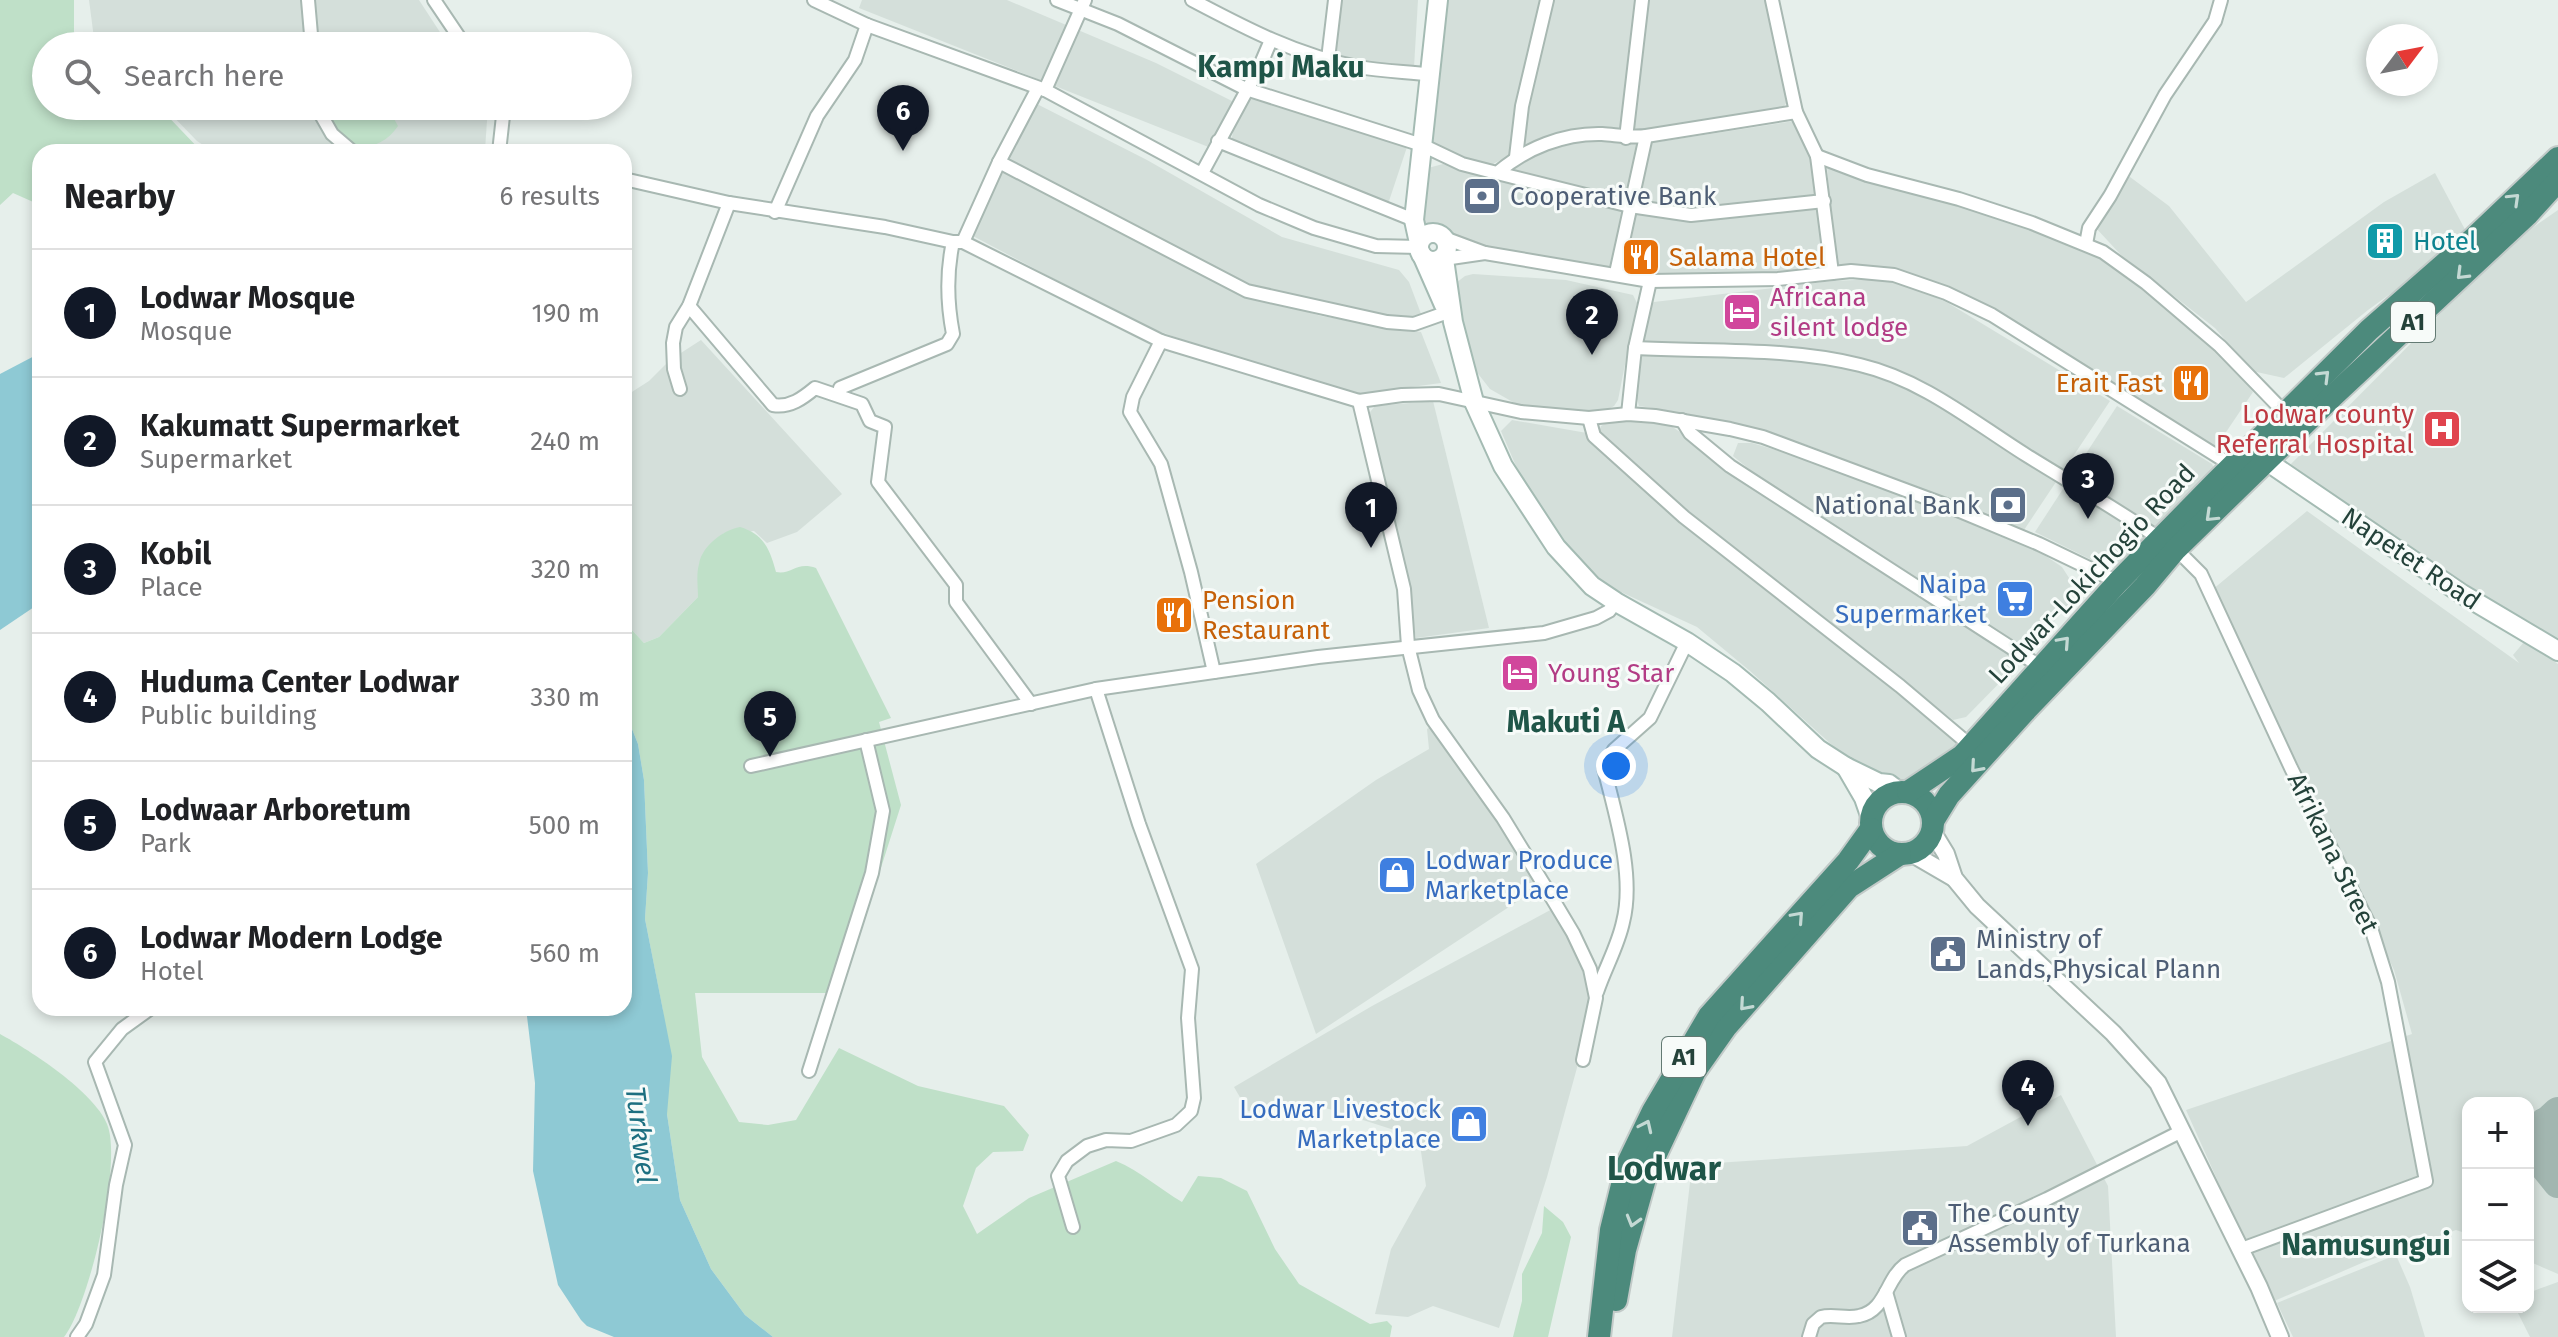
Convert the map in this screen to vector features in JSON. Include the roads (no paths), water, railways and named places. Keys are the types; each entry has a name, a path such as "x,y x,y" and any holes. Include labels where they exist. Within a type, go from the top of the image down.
{"highway":[{"name":"Lodwar-Lokichogio Road","path":"1933,826 1949,795 2138,593 2168,544 2233,466 2369,330 2475,237 2558,158"},
{"name":"Lodwar-Lokichogio Road","path":"1903,792 1962,756 2118,582 2268,462 2334,395 2527,215 2558,181"},
{"path":"1903,792 1925,802 1933,826"},
{"name":"A1","path":"1599,1337 1611,1230 1627,1165 1653,1111 1709,1016 1848,861 1871,824 1880,800 1903,792"},
{"path":"1871,824 1881,846 1906,854"},
{"name":"A1","path":"1612,1337 1625,1250 1646,1175 1695,1071 1726,1027 1849,887 1920,849 1933,826"}],"main road":[{"path":"1438,0 1414,220 1420,248 1450,317 1474,402 1503,466 1548,537 1576,571 1616,602 1687,642 1733,673 1818,749 1846,767 1903,792"},
{"path":"1419,192 1425,220 1447,247 1444,259 1450,317"},
{"path":"1420,248 1425,235 1439,235"},
{"path":"1420,248 1433,261 1444,259"},
{"name":"Napetet Road","path":"2268,462 2462,594 2558,651"},
{"path":"1846,767 1864,798 1871,824"}],"street":[{"path":"308,0 311,32"},
{"path":"434,0 456,32"},
{"path":"814,0 867,25 1042,89 1259,205 1314,228 1376,246 1420,248"},
{"path":"843,13 848,0"},
{"path":"1057,0 1083,5 1246,89 1422,145 1462,164 1630,206 1691,215 1824,201"},
{"path":"1192,0 1271,40 1328,59 1357,67 1432,75"},
{"path":"1328,59 1335,0"},
{"path":"1516,157 1522,106 1547,0"},
{"path":"1626,138 1642,0"},
{"path":"1772,0 1796,112 1817,156 1832,273"},
{"path":"2086,244 2089,228 2165,95 2215,21 2221,0"},
{"path":"840,388 947,344 953,334 949,316 948,269 958,242 999,162 1042,89 1083,5"},
{"path":"775,212 817,116 855,60 867,25"},
{"path":"1202,173 1271,40"},
{"path":"1497,173 1516,157 1561,138 1605,134 1626,138 1646,136 1796,112"},
{"path":"324,120 332,134 344,144"},
{"path":"500,144 503,120"},
{"path":"1616,273 1646,136"},
{"path":"1218,141 1414,220"},
{"path":"1817,156 1886,181 1959,199 2086,244 2121,263 2240,364 2285,413"},
{"path":"999,162 1247,291 1387,322 1414,324 1450,317"},
{"path":"632,181 775,212 885,227 958,242 1161,341 1359,401 1439,394 1521,412 1589,418 1628,414 1682,420 1763,437 2039,544 2118,582"},
{"path":"680,389 674,369 676,327 689,306 729,203"},
{"path":"1439,235 1485,253 1650,281 1778,279 1881,272 1946,293 1992,315 2233,466"},
{"path":"1444,259 1485,253"},
{"path":"1628,414 1635,348 1650,281"},
{"path":"689,306 773,405 799,401 815,388 862,404 870,421 885,427 878,482 956,585 956,602 1031,704"},
{"path":"1161,341 1133,397 1130,412 1161,464 1214,672"},
{"name":"Afrikana Street","path":"1635,348 1811,356 1861,365 1921,386 2027,456 2117,509 2168,544 2201,574 2291,768 2371,928 2391,995 2426,1181 2239,1250"},
{"path":"1359,401 1404,589 1408,646 1419,690 1433,720 1503,818 1573,933 1590,969 1596,998"},
{"path":"1589,418 1594,436 1684,517 1900,686 1971,746"},
{"path":"1682,420 1690,433 1730,466 2041,667"},
{"path":"751,766 1096,689 1408,646 1562,630 1596,618 1609,611 1616,602"},
{"path":"1583,1060 1596,998 1624,919 1622,844 1604,768 1614,750 1650,718 1687,642"},
{"path":"1073,1227 1058,1176 1067,1161 1096,1143 1106,1140 1131,1141 1176,1125 1191,1111 1194,1098 1188,1018 1192,969 1139,824 1096,689"},
{"path":"809,1071 875,857 883,811 866,740"},
{"path":"1933,826 1954,878 1977,906 2139,1060 2158,1083 2280,1337"},
{"path":"1906,854 1954,878"},
{"path":"77,1337 86,1324 104,1275 116,1185 125,1145 95,1062 122,1029 140,1016"},
{"path":"1809,1337 1813,1324 1821,1317 1864,1315 1875,1309 1897,1271 1905,1265 2047,1199 2182,1131"},
{"path":"1886,1292 1899,1337"}],"water":[{"path":"32,357 32,608 0,630 0,374"},
{"name":"Turkwel","path":"632,729 638,744 644,780 648,873 645,919 672,1056 667,1114 680,1200 711,1269 745,1315 773,1337 614,1337 587,1326 581,1320 558,1285 533,1171 535,1083 527,1016 632,1016"}],"place":[{"name":"Lodwar Modern Lodge","path":"903,151"},
{"name":"Cooperative Bank","path":"1482,196"},
{"name":"Hotel","path":"2385,241"},
{"name":"Salama Hotel","path":"1641,257"},
{"name":"Africana silent lodge","path":"1742,312"},
{"name":"Kakumatt Supermarket","path":"1592,355"},
{"name":"Erait Fast","path":"2191,383"},
{"name":"Lodwar county Referral Hospital","path":"2442,429"},
{"name":"National Bank","path":"2008,505"},
{"name":"Kobil","path":"2088,519"},
{"name":"Lodwar Mosque","path":"1371,548"},
{"name":"Naipa Supermarket","path":"2015,599"},
{"name":"Pension Restaurant","path":"1174,615"},
{"name":"Young Star","path":"1520,673"},
{"name":"Lodwaar Arboretum","path":"770,757"},
{"name":"Lodwar Produce Marketplace","path":"1397,875"},
{"name":"Ministry of Lands,Physical Plann","path":"1948,954"},
{"name":"Lodwar Livestock Marketplace","path":"1469,1124"},
{"name":"Huduma Center Lodwar","path":"2028,1126"},
{"name":"The County Assembly of Turkana","path":"1920,1228"}],"district":[{"name":"Kampi Maku","path":"1281,67"},
{"name":"Makuti A","path":"1566,722"},
{"name":"Lodwar","path":"1664,1168"},
{"name":"Namusungui","path":"2366,1245"}]}
